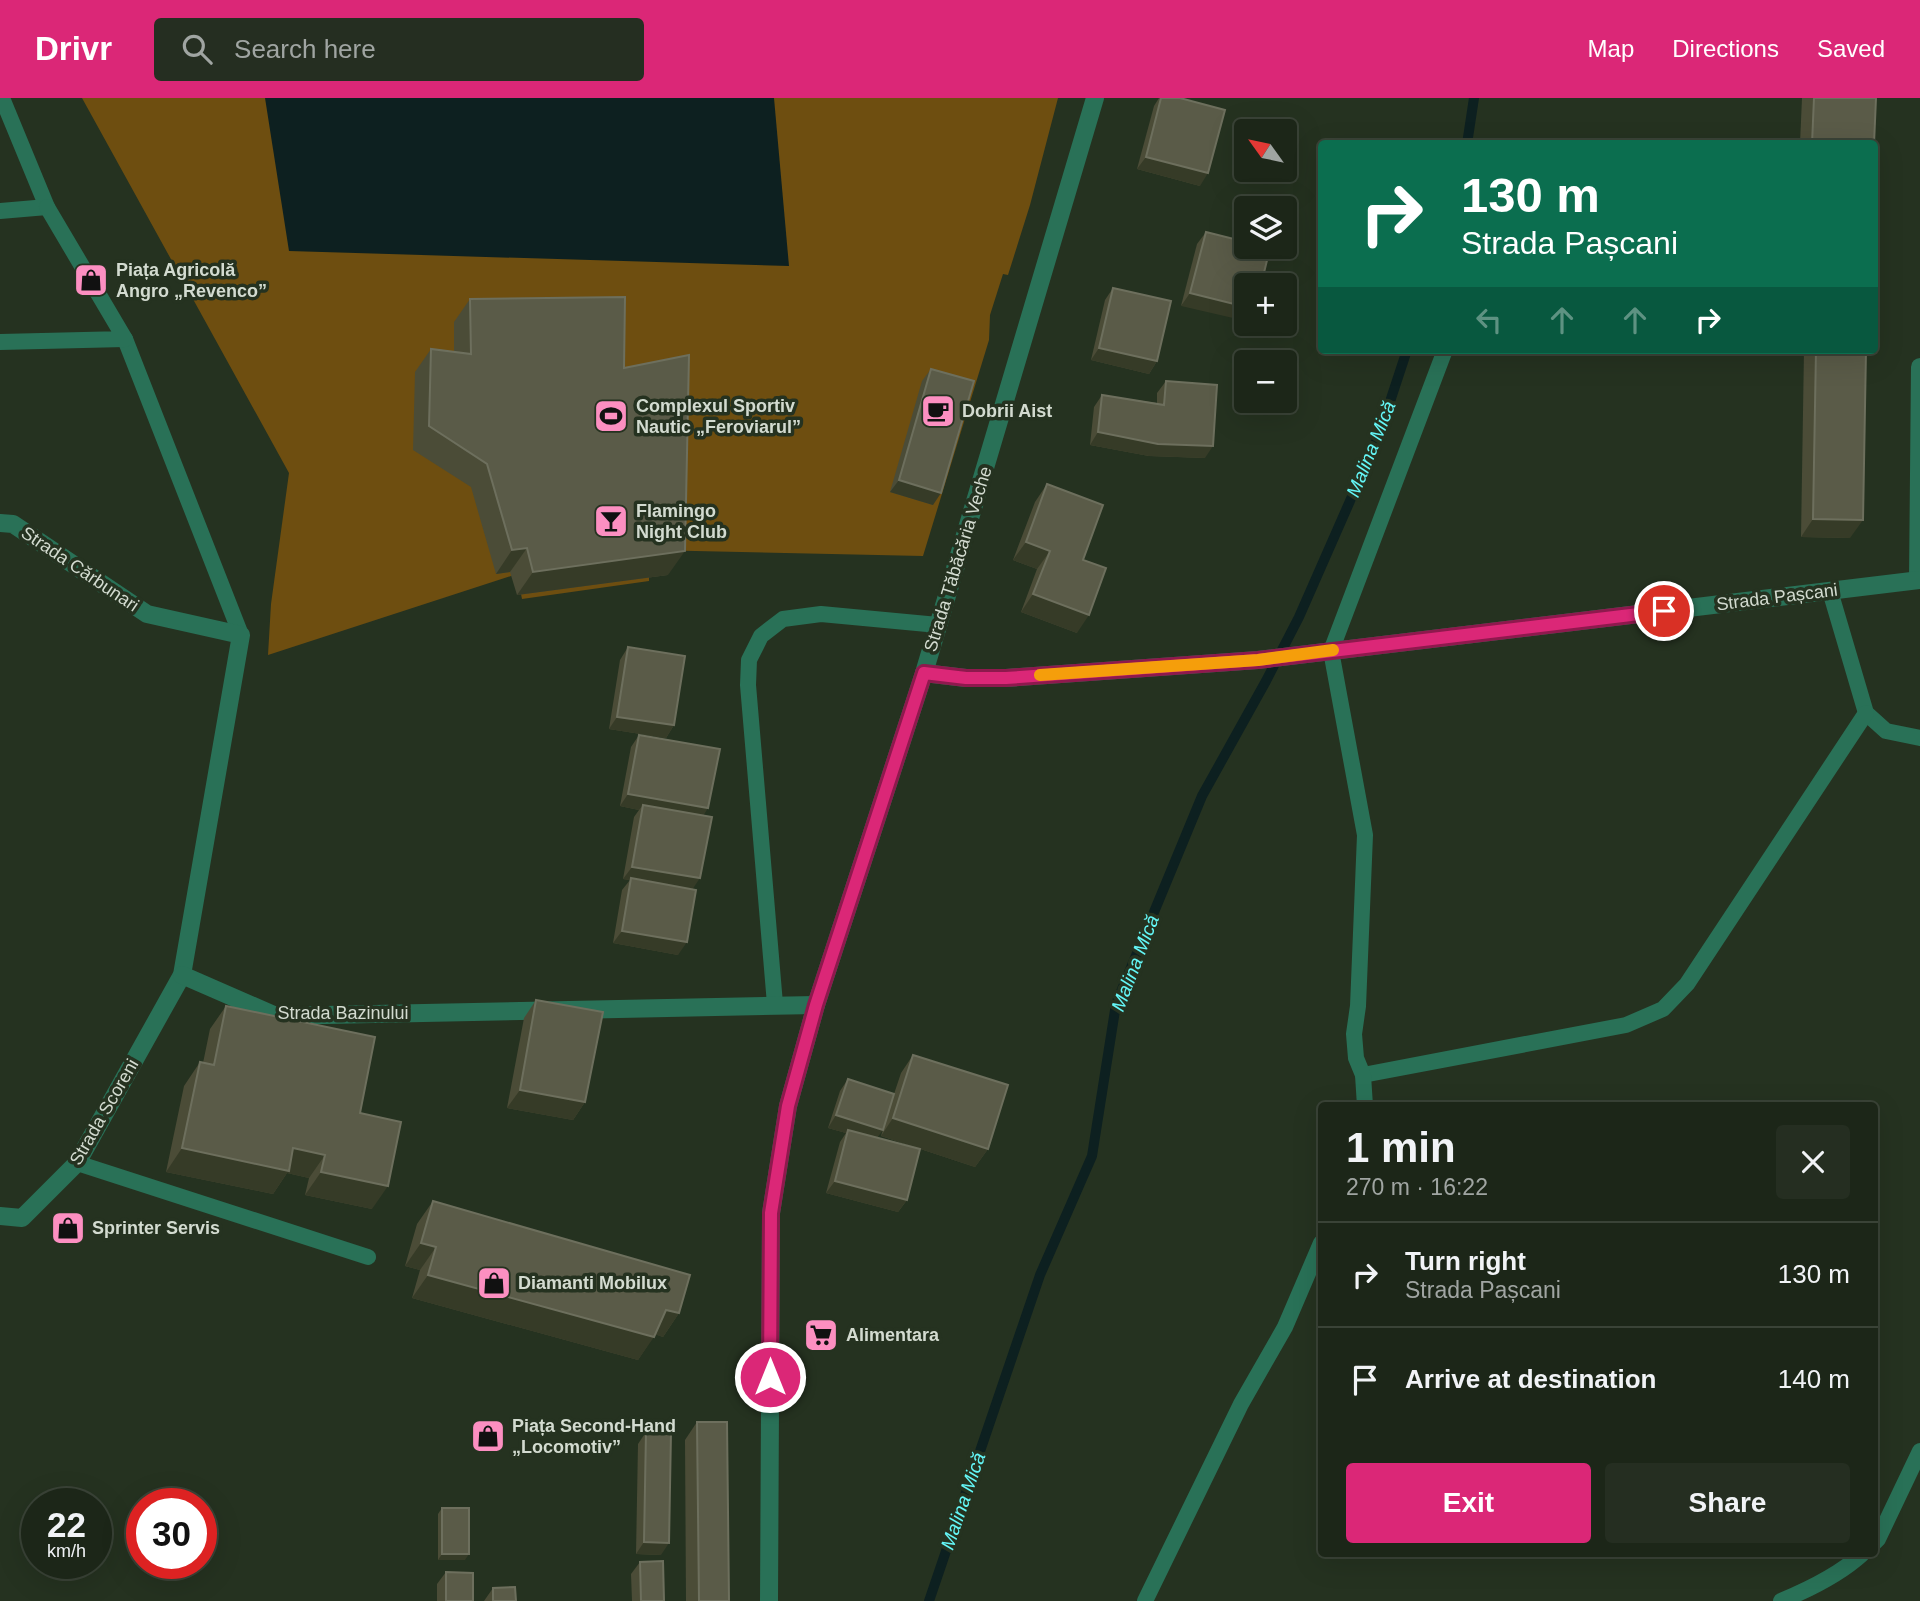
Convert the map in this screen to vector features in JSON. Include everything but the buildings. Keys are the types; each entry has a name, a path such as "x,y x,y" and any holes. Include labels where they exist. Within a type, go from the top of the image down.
{"street":[{"name":"Strada Tăbăcăria Veche","path":"769,1601 771,1213 788,1106 816,1005 924,673 1095,98"},
{"path":"1919,580 1920,367"},
{"name":"Strada Cărbunari","path":"0,523 13,524 147,614 241,635"},
{"name":"Strada Pașcani","path":"924,673 966,678 1006,678 1258,660 1919,580"},
{"path":"182,975 241,635"},
{"name":"Strada Bazinului","path":"182,975 276,1016 816,1005"},
{"name":"Strada Scoreni","path":"0,1216 22,1218 77,1163 182,975"}],"lane":[{"path":"2,98 47,207 125,339 241,635"},
{"path":"0,211 47,207"},
{"path":"0,342 125,339"},
{"path":"1364,1102 1363,1075 1356,1058 1354,1034 1358,1006 1365,835 1331,651 1442,354"},
{"path":"1830,591 1866,713 1886,731 1920,738"},
{"path":"775,1004 748,685 749,660 761,636 783,619 821,614 938,625"},
{"path":"1363,1075 1626,1025 1663,1009 1686,984 1866,713"},
{"path":"77,1163 368,1257"},
{"path":"1144,1601 1241,1404 1285,1327 1318,1249"},
{"path":"1878,1539 1920,1451"},
{"path":"1781,1601 1812,1588 1859,1557"}],"shaded area":[{"name":"Complexul Sportiv Nautic „Feroviarul”","path":"82,98 1058,98 1030,205 1008,275 1003,274 990,315 989,340 923,556 649,550 649,581 522,599 517,574 268,655 271,604 289,473"}],"water":[{"path":"265,98 774,98 789,266 289,251"}],"waterway":[{"name":"Malina Mică","path":"1468,140 1474,98"},
{"name":"Malina Mică","path":"929,1601 1040,1275 1092,1156 1116,1004 1202,796 1299,617 1379,435 1406,354"}],"slow traffic":[{"path":"1040,675 1258,660 1333,650"}],"place":[{"name":"Piața Agricolă Angro „Revenco”","path":"91,280"},
{"name":"Dobrii Aist","path":"938,411"},
{"name":"Complexul Sportiv Nautic „Feroviarul”","path":"611,416"},
{"name":"Flamingo Night Club","path":"611,521"},
{"name":"Sprinter Servis","path":"68,1228"},
{"name":"Diamanti Mobilux","path":"494,1283"},
{"name":"Alimentara","path":"821,1335"},
{"name":"Piața Second-Hand „Locomotiv”","path":"488,1436"}],"route":[{"path":"770,1377 771,1213 788,1106 816,1005 924,673 966,678 1006,678 1258,660 1664,611"}]}
